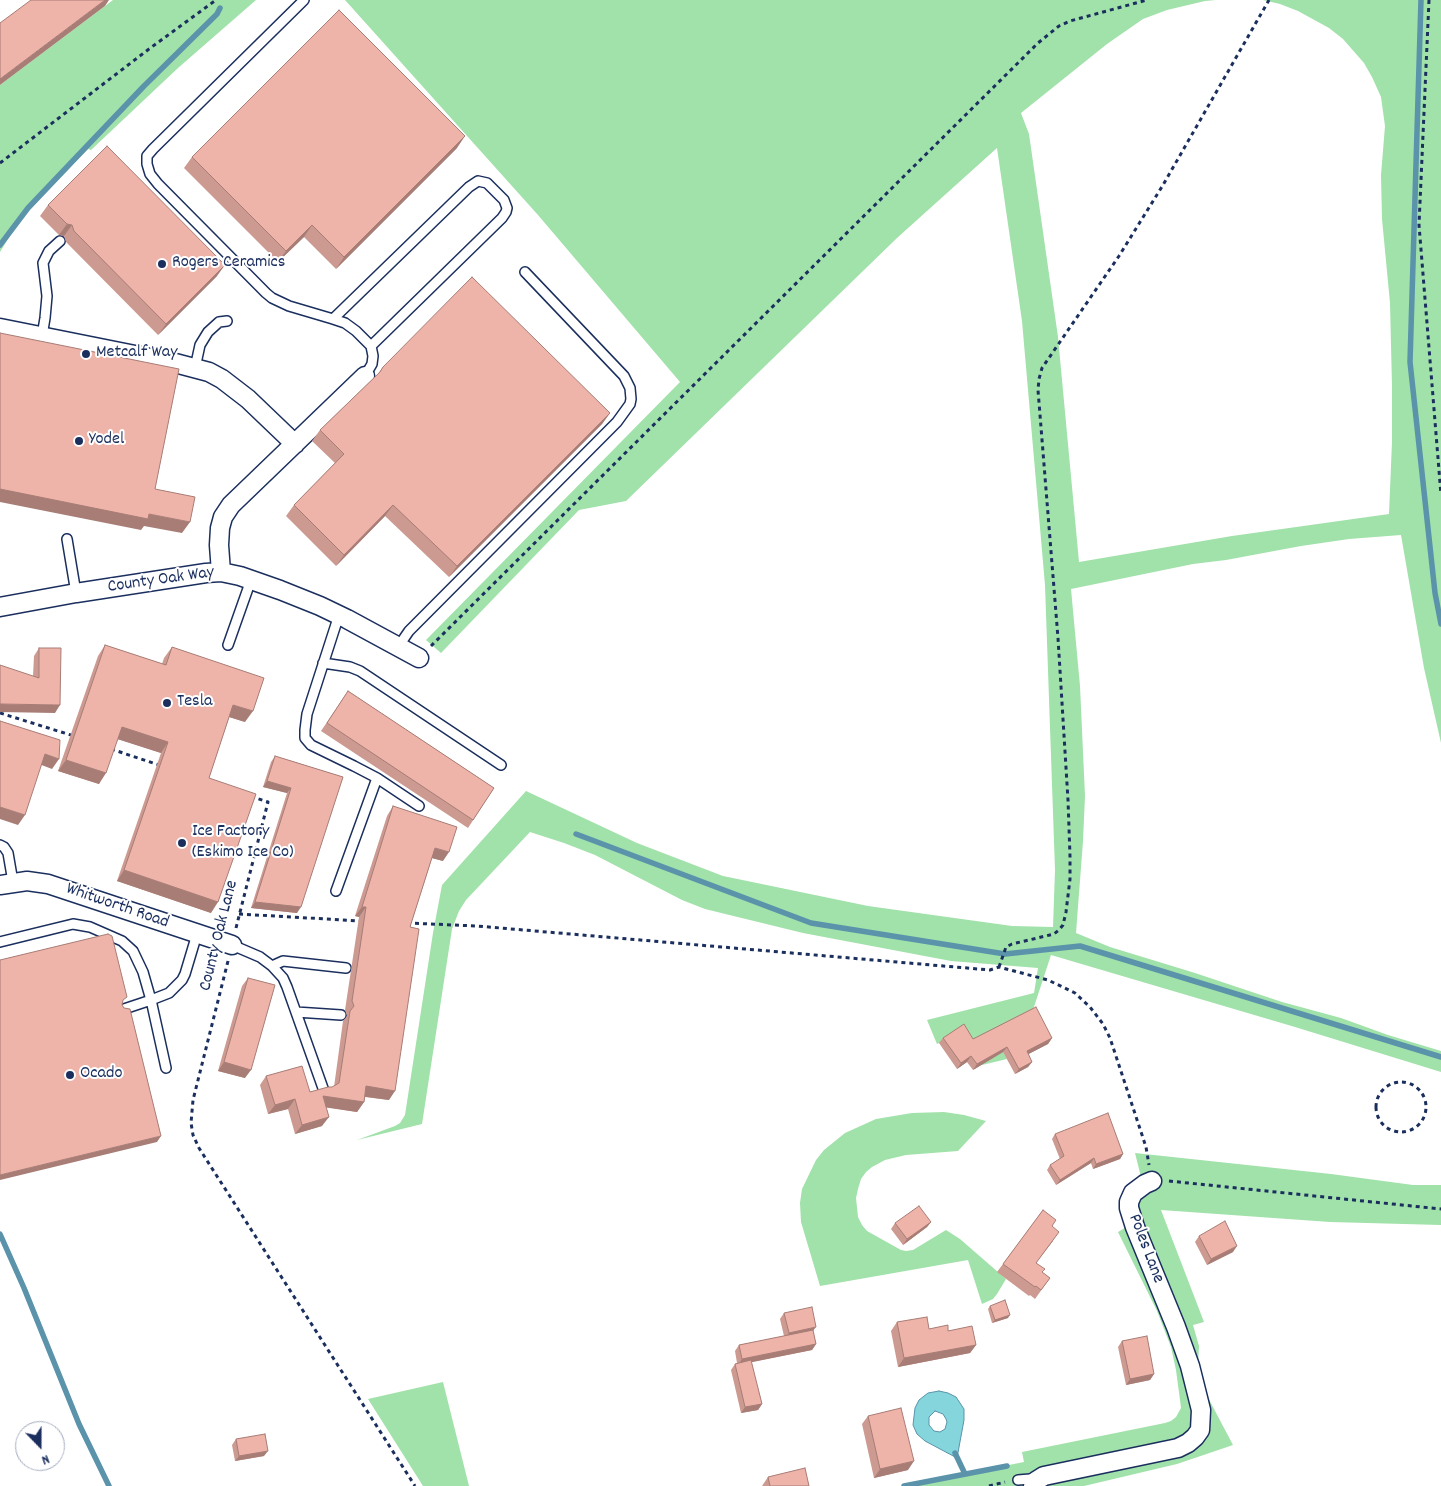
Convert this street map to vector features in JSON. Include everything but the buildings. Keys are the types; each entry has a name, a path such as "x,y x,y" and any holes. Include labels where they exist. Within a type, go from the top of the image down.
{"street":[{"path":"0,328 195,368 216,375 256,406 295,444"},
{"path":"221,572 219,535 221,523 226,512 237,499 365,376"},
{"name":"County Oak Way","path":"0,607 76,593 221,572 298,596 340,615 419,658"},
{"name":"Whitworth Road","path":"6,884 34,881 57,886 232,946"},
{"name":"Poles Lane","path":"1029,1482 1044,1476 1173,1450 1188,1443 1196,1437 1200,1430 1201,1410 1190,1366 1129,1208 1129,1202 1133,1193 1152,1181"}],"lane":[{"path":"304,0 153,148 146,164 150,174 158,184 272,298 289,306 345,323 356,331 371,346 372,364 365,376"},
{"path":"333,319 468,188 478,181 487,182 506,203 506,212 502,218 371,346"},
{"path":"42,336 47,296 43,263 49,251 60,241"},
{"path":"398,647 409,631 617,422 630,404 630,388 624,376 525,272"},
{"path":"195,368 200,345 208,332 219,322 227,321"},
{"path":"67,540 76,593"},
{"path":"228,644 251,580"},
{"path":"340,615 306,720 304,730 306,740 314,747 377,778 419,806"},
{"path":"323,663 350,667 360,671 501,765"},
{"path":"336,891 377,778"},
{"path":"0,845 8,853 6,884"},
{"path":"0,942 73,924 90,927 122,940 133,951 143,972 166,1068"},
{"path":"124,1009 169,993 178,985 185,974 197,934"},
{"path":"232,946 260,957 272,966 286,983 324,1091"},
{"path":"272,966 283,961 346,968"},
{"path":"296,1012 341,1015"}],"path":[{"path":"0,163 148,49 216,0"},
{"path":"419,658 1038,43 1059,26 1070,21 1147,0"},
{"path":"999,967 1006,947 1054,934 1060,930 1066,912 1070,879 1068,800 1058,638 1038,390 1042,368 1124,248 1269,0"},
{"path":"1429,0 1419,225 1441,495"},
{"path":"0,713 83,739"},
{"path":"110,749 166,768"},
{"name":"County Oak Lane","path":"250,796 268,802 192,1108 191,1129 199,1148 415,1486"},
{"path":"239,914 367,921"},
{"path":"406,923 477,926 990,970 999,967 1048,980 1064,986 1083,1000 1103,1024 1110,1038 1146,1146 1152,1181 1441,1209"},
{"path":"1402,1082 1410,1084 1422,1093 1426,1108 1420,1124 1413,1130 1396,1132 1388,1129 1381,1123 1376,1107 1377,1099 1381,1092 1387,1087 1402,1082"}],"green space":[{"path":"113,0 256,0 178,68 91,150 88,149 30,208 0,252 0,85"},
{"path":"345,0 1216,0 1167,10 1143,19 1107,44 1021,113 1029,134 1058,337 1079,562 1232,536 1389,514 1392,386 1390,303 1382,219 1381,175 1385,126 1381,97 1364,63 1343,39 1329,28 1298,11 1263,0 1441,0 1441,743 1424,668 1401,535 1349,539 1301,546 1193,564 1071,589 1080,686 1085,796 1076,933 1110,947 1282,1002 1341,1018 1441,1051 1441,1072 1051,955 1032,1013 993,1033 1007,1059 982,1065 939,1043 937,1044 927,1020 1034,993 1038,968 951,961 803,933 705,909 682,900 595,855 530,832 466,900 459,911 452,929 422,1124 357,1140 395,1126 400,1123 405,1115 442,885 526,791 637,843 723,876 868,906 1012,926 1053,927 1055,870 1045,585 1022,321 997,148 897,238 626,501 579,510 441,653 426,640 680,382 538,215"},
{"path":"944,1112 986,1121 958,1151 906,1155 885,1160 872,1167 861,1179 858,1189 856,1198 858,1217 867,1231 906,1251 913,1250 946,1230 960,1239 1006,1279 997,1294 993,1299 982,1304 968,1260 820,1286 801,1222 800,1203 802,1189 816,1160 824,1150 845,1133 876,1119 912,1113"},
{"path":"1135,1153 1331,1174 1413,1185 1441,1185 1441,1225 1330,1222 1161,1210 1204,1322 1193,1325 1199,1346 1198,1364 1204,1390 1233,1445 1177,1464 1084,1486 904,1486 1024,1462 1022,1452 1165,1423 1176,1417 1181,1408 1171,1347 1157,1311 1118,1232 1140,1219 1136,1205 1142,1181"},
{"path":"443,1382 469,1486 423,1486 368,1399"}],"water":[{"path":"939,1391 948,1393 956,1397 964,1409 964,1420 957,1458 925,1441 917,1434 913,1425 915,1408 919,1400 928,1393","holes":["935,1411 943,1414 947,1422 945,1429 940,1432 934,1431 929,1425 929,1417"]}],"waterway":[{"path":"1421,0 1410,362 1435,593 1441,624"},
{"path":"0,245 28,208 144,86 217,14 220,8"},
{"path":"576,834 811,923 1005,954 1080,946 1441,1057"},
{"path":"0,1234 79,1424 109,1486"},
{"path":"955,1453 965,1474"},
{"path":"904,1486 1007,1466"}],"place":[{"name":"Rogers Ceramics","path":"162,264"},
{"name":"Metcalf Way","path":"86,354"},
{"name":"Yodel","path":"79,441"},
{"name":"Tesla","path":"167,703"},
{"name":"Ice Factory (Eskimo Ice Co)","path":"182,843"},
{"name":"Ocado","path":"70,1075"}]}
